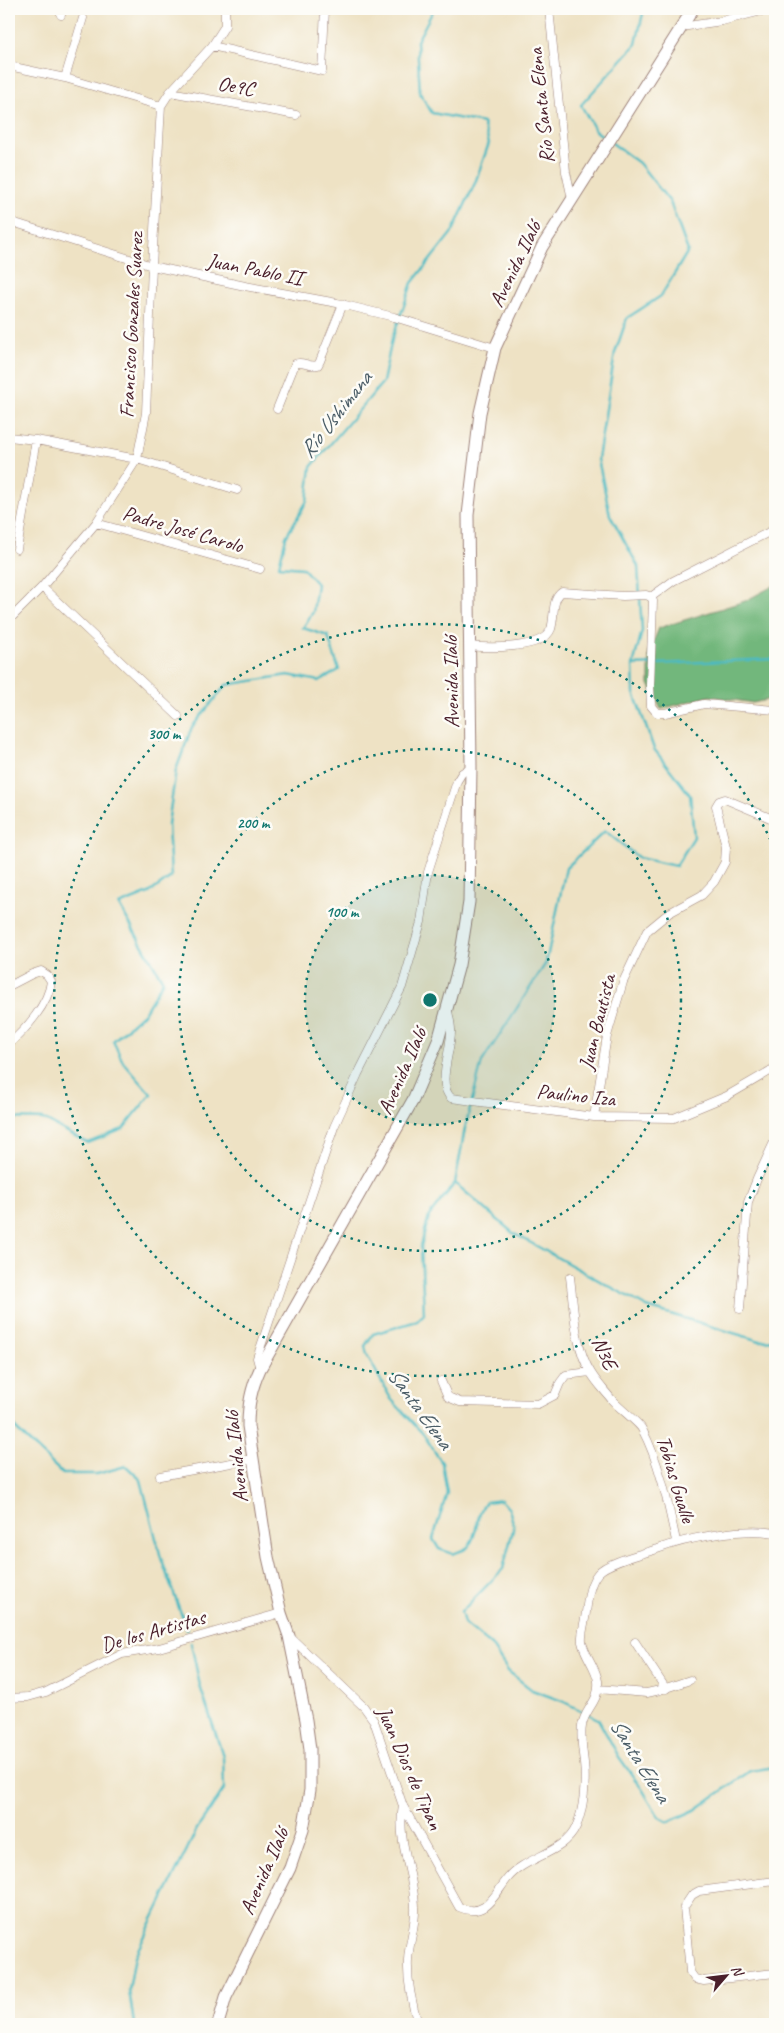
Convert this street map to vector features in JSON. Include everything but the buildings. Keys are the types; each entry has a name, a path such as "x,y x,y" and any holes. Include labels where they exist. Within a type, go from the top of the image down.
{"main road":[{"name":"Avenida Ilaló","path":"218,2024 226,1997 290,1868 307,1811 310,1790 310,1749 306,1720 289,1636 281,1613 268,1557 248,1426 248,1404 253,1384 260,1370 413,1100 438,1041 460,965 469,902 471,767 468,515 480,413 495,348 542,247 693,9"}],"street":[{"name":"Francisco Gonzales Suarez","path":"9,620 42,588 96,524 137,460 146,413 152,266 162,106 170,92 212,46 225,26 224,9"},
{"path":"212,46 322,71 326,9"},
{"name":"Río Santa Elena","path":"549,9 565,163 572,199"},
{"path":"681,27 722,22 769,9"},
{"path":"65,78 83,18"},
{"path":"9,66 65,78 162,106"},
{"name":"Oe9C","path":"170,92 296,115"},
{"name":"Juan Pablo II","path":"9,221 152,266 342,304 394,317 495,348"},
{"path":"277,409 295,364 300,362 314,366 318,365 342,304"},
{"path":"9,437 36,440 137,460 236,490"},
{"path":"17,550 36,440"},
{"name":"Padre José Carolo","path":"96,524 260,569"},
{"path":"469,646 487,648 510,647 542,639 550,629 556,601 562,592 648,596 673,581 775,529"},
{"path":"42,588 178,716"},
{"path":"648,596 653,601 651,706 657,712 665,713 704,704 775,710"},
{"path":"260,1370 256,1358 334,1127 358,1074 402,987 421,922 431,864 458,781 462,773 471,767"},
{"name":"Juan Bautista","path":"594,1117 607,1036 622,982 647,931 669,913 702,894 714,882 725,862 726,847 716,806 719,800 725,799 775,820"},
{"path":"9,986 41,971 48,975 51,981 40,1009 25,1031 9,1044"},
{"name":"Paulino Iza","path":"448,1011 452,1030 444,1083 447,1095 451,1098 594,1117 674,1118 727,1096 775,1068"},
{"path":"740,1309 748,1202 775,1140"},
{"name":"N3E","path":"570,1277 581,1349 590,1372 614,1403 629,1418 641,1426"},
{"path":"441,1381 448,1397 460,1402 538,1404 555,1395 560,1382 566,1375 590,1372"},
{"name":"Tobias Gualle","path":"641,1426 667,1497 676,1542"},
{"path":"160,1476 253,1459"},
{"path":"690,1680 666,1689 647,1693 598,1689 594,1669 582,1642 589,1592 593,1580 598,1573 609,1565 676,1542 744,1532 775,1533"},
{"name":"De los Artistas","path":"9,1698 28,1697 46,1692 122,1654 159,1648 281,1613"},
{"name":"Juan Dios de Tipan","path":"289,1636 364,1707 374,1721 403,1806 459,1907 466,1910 476,1911 484,1907 491,1901 512,1873 559,1846 573,1833 580,1816 585,1767 582,1723 596,1700 598,1689"},
{"path":"635,1642 666,1689"},
{"path":"403,1806 400,1821 401,1837 415,1907 415,1923 411,1936 408,1961 408,1979 418,2024"},
{"path":"775,1881 699,1891 692,1895 684,1906 690,1972 695,1979 704,1981 775,1973"}],"green space":[{"path":"775,585 775,698 753,703 710,696 661,709 649,684 649,652 659,628 745,601"}],"waterway":[{"name":"Río Ushimana","path":"9,1118 43,1119 88,1143 123,1129 151,1094 123,1062 113,1041 144,1013 163,981 119,905 149,893 171,877 168,824 176,770 192,727 226,685 288,675 319,681 339,670 328,636 303,628 313,612 317,584 303,568 279,566 286,537 307,501 311,467 383,382 392,339 412,283 453,231 475,183 489,143 483,123 432,113 420,93 417,41 434,9"},
{"path":"606,139 595,130 581,105 636,44 644,9"},
{"name":"Santa Elena","path":"612,143 639,163 670,202 688,251 661,296 627,318 615,353 598,459 610,515 638,566 642,631 633,665 634,693 654,749 690,795 694,837 676,866 639,858 605,831 566,868 546,963 482,1062 465,1128 455,1183 429,1216 421,1246 424,1314 417,1321 373,1334 365,1346 367,1355 391,1399 424,1435 442,1463 447,1493 433,1539 439,1549 453,1554 468,1547 474,1536 480,1512 486,1502 501,1500 509,1509 514,1526 503,1569 461,1612 464,1623 491,1645 508,1671 532,1690 562,1701 598,1719 619,1757 659,1817 668,1822 695,1810 750,1771 775,1767"},
{"path":"633,665 775,659"},
{"path":"455,1183 513,1233 647,1307 760,1341 775,1340"},
{"path":"9,1411 15,1428 63,1474 97,1474 126,1466 141,1480 161,1558 187,1630"},
{"path":"134,2024 129,1990 135,1956 197,1829 224,1789 223,1756 200,1686 191,1643"}]}
